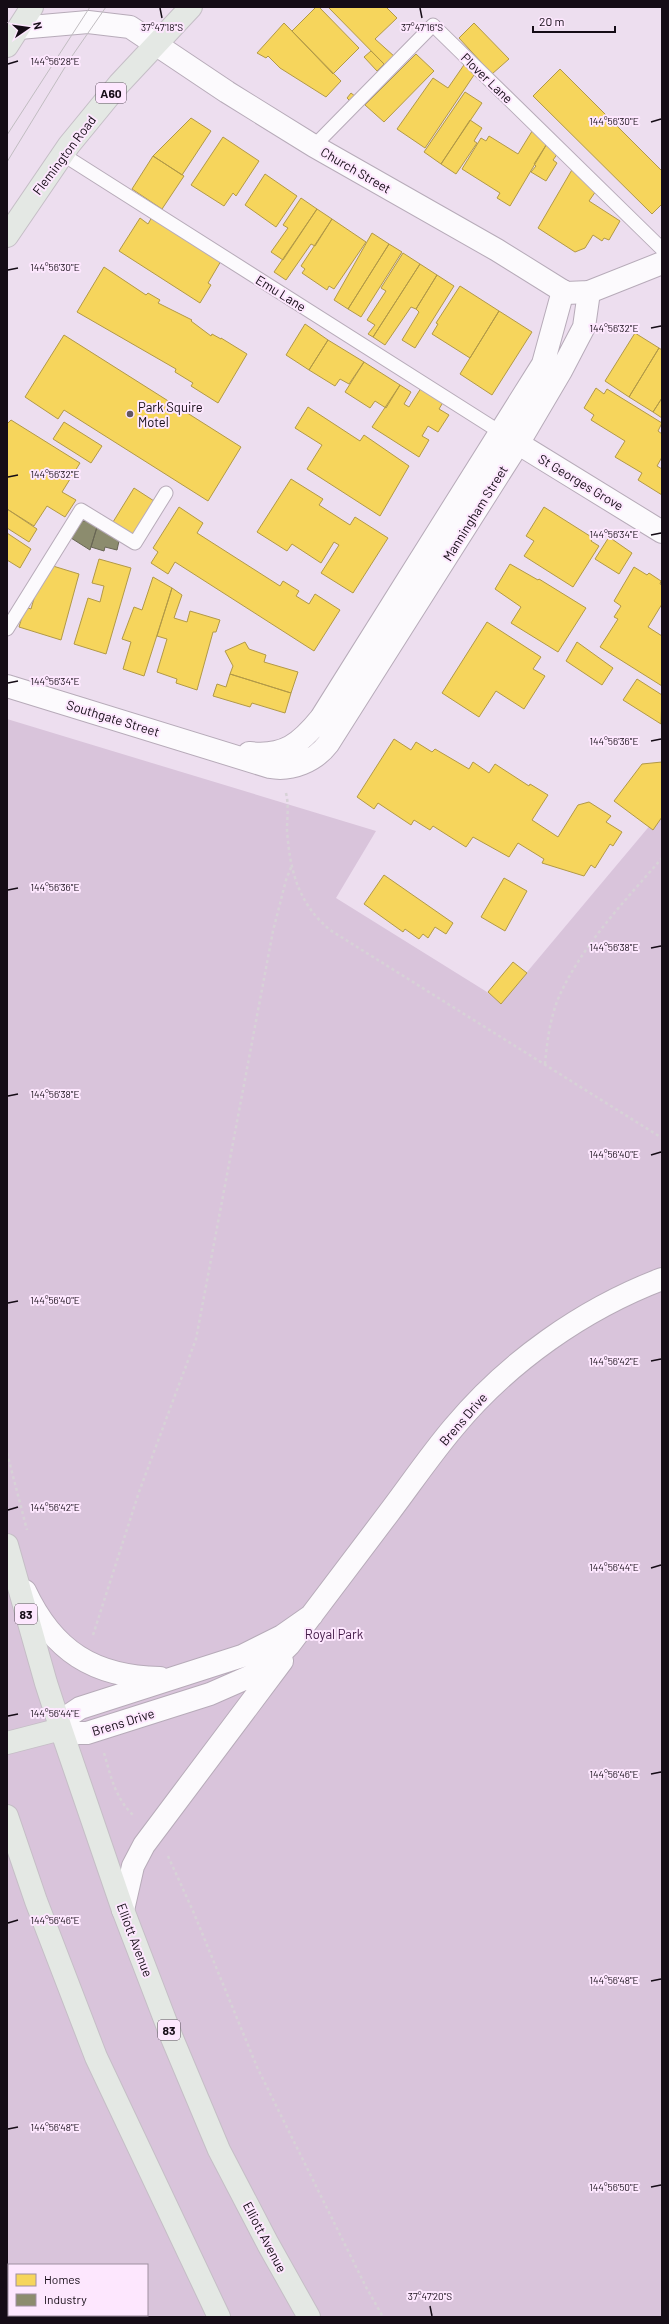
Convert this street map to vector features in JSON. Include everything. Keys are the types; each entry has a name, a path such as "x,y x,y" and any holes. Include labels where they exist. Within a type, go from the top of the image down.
{"highway":[{"path":"7,46 32,7"},
{"name":"Flemington Road","path":"7,236 62,154 119,84 191,7"},
{"name":"Elliott Avenue","path":"7,1545 46,1683 61,1729 123,1910 172,2038 219,2150 268,2244 309,2317"},
{"path":"7,1743 61,1729"},
{"path":"7,1816 36,1901 96,2057 219,2317"}],"street":[{"path":"119,7 130,27"},
{"path":"19,28 88,22 130,27"},
{"name":"Church Street","path":"130,27 227,92 314,146 497,250 562,291 566,293 589,292"},
{"path":"589,292 662,263"},
{"name":"Manningham Street","path":"278,760 299,742 321,718 543,364 562,291"},
{"name":"Manningham Street","path":"278,760 307,762 323,750 518,444 561,371 584,327 589,292"},
{"name":"St Georges Grove","path":"500,432 662,532"},
{"name":"Southgate Street","path":"7,686 220,750 263,765 278,760"},
{"name":"Brens Drive","path":"308,1620 282,1636 242,1656 80,1708 71,1714 61,1729 81,1733 97,1730 233,1685 273,1661 290,1645 453,1427 486,1393 528,1356 566,1328 623,1296 662,1279"},
{"path":"7,1541 23,1587 44,1625 69,1652 92,1657 130,1676 179,1677"},
{"path":"123,1910 133,1866 153,1834 270,1679 308,1620"}],"lane":[{"name":"Plover Lane","path":"314,146 433,25 662,249"},
{"name":"Emu Lane","path":"62,154 500,432"},
{"path":"7,629 81,510 136,543 166,492"}],"path":[{"path":"278,760 287,798 287,830 292,865 304,902 330,930 662,1138"},
{"path":"545,1064 548,1035 553,1014 568,978 620,907 662,858"},
{"path":"92,1657 139,1492 196,1339 273,931 286,880 292,865"},
{"path":"7,1453 28,1534"},
{"path":"97,1730 120,1800 164,1845 194,1911 257,2068 334,2224 383,2317"}],"green space":[{"name":"Royal Park","path":"7,719 376,831 336,898 487,992 501,1003 662,811 662,2317 7,2317"}],"building: Homes":[{"path":"316,7 319,7 359,48 333,74 292,31"},
{"path":"328,7 386,7 397,18 375,39 395,57 386,66"},
{"path":"284,23 341,81 326,97 280,68 268,56 266,58 257,53"},
{"path":"474,23 509,59 492,74 459,38"},
{"path":"371,51 384,64 377,71 364,57"},
{"path":"416,54 434,71 384,122 365,105"},
{"path":"466,62 476,72 425,148 397,129 433,78 448,88"},
{"path":"560,69 662,171 662,204 652,214 533,96"},
{"path":"465,92 482,103 441,164 424,152"},
{"path":"351,93 356,97 351,102 347,98"},
{"path":"191,118 211,131 182,175 153,156"},
{"path":"470,120 482,128 474,141 477,143 456,174 441,164"},
{"path":"534,128 548,142 510,206 497,198 500,193 462,169 481,138 486,141 489,136 518,154"},
{"path":"223,137 259,161 236,196 233,193 224,206 191,185"},
{"path":"548,142 558,153 553,160 557,163 546,181 531,172 536,166 534,164"},
{"path":"153,156 184,176 162,209 132,189"},
{"path":"573,168 596,191 589,201 620,221 609,240 604,238 602,241 593,235 585,248 575,252 538,228"},
{"path":"265,174 297,196 276,227 245,205"},
{"path":"301,198 317,209 283,260 271,252 288,228 283,225"},
{"path":"317,209 332,219 315,246 311,244 286,280 274,272"},
{"path":"152,217 221,261 208,283 211,285 200,303 119,251 140,218 148,224"},
{"path":"332,219 366,242 334,289 329,286 327,290 302,273 305,269 301,266"},
{"path":"372,233 389,244 348,309 334,300"},
{"path":"389,244 402,252 361,317 348,309"},
{"path":"403,253 420,264 373,337 368,334 375,325 367,320 386,291 381,288"},
{"path":"420,264 437,275 416,309 411,307 385,345 373,337"},
{"path":"104,267 146,295 148,293 160,300 158,303 192,320 191,321 211,336 212,334 221,338 247,354 218,403 191,386 193,383 175,372 176,369 77,312"},
{"path":"437,275 454,286 415,348 402,340 419,312 416,309"},
{"path":"460,286 499,311 470,358 432,334 438,324 436,323"},
{"path":"499,311 532,332 492,395 460,374"},
{"path":"305,324 328,340 309,370 286,355"},
{"path":"635,333 659,348 629,397 605,381"},
{"name":"Park Squire Motel","path":"64,335 241,447 208,501 64,410 58,419 25,397"},
{"path":"328,340 364,362 349,384 340,379 335,386 309,370"},
{"path":"659,348 662,350 662,398 653,412 629,397"},
{"path":"364,362 400,385 386,408 375,401 370,408 345,392"},
{"path":"400,385 411,392 404,404 409,407 423,385 445,399 439,409 449,415 438,432 428,426 422,436 429,440 419,457 372,427"},
{"path":"596,388 604,394 607,389 662,423 658,431 662,434 662,457 657,466 662,469 662,495 638,480 642,473 615,457 625,441 591,420 594,415 584,408"},
{"path":"662,398 662,418 653,412"},
{"path":"308,407 360,441 364,435 409,466 380,516 307,469 322,445 295,428"},
{"path":"11,420 80,463 62,492 76,500 65,517 47,506 34,526 7,509 7,422 8,423"},
{"path":"64,422 102,446 91,463 53,439"},
{"path":"291,479 323,499 319,505 350,525 355,517 388,538 353,593 321,573 339,545 334,542 321,563 292,544 287,551 257,532"},
{"path":"134,488 154,501 133,535 113,522"},
{"path":"179,507 203,523 197,533 280,586 283,581 299,591 296,596 309,604 315,594 340,610 314,651 175,562 168,574 151,563 158,552 153,548"},
{"path":"544,507 593,538 591,541 599,546 573,587 524,556 534,541 526,536"},
{"path":"7,509 37,529 29,542 7,528"},
{"path":"7,533 31,549 20,568 7,560"},
{"path":"609,537 632,553 619,574 595,559"},
{"path":"99,559 131,568 106,654 74,644 88,598 100,602 104,586 92,583"},
{"path":"510,564 538,580 539,579 586,608 558,652 511,623 521,607 495,589"},
{"path":"53,566 79,574 61,640 19,627 25,607 31,609 37,588"},
{"path":"634,567 647,575 649,573 661,581 660,584 662,585 662,604 648,627 662,636 662,686 600,647 618,619 614,617 621,606 614,601"},
{"path":"153,577 172,588 144,676 123,669 131,642 122,639 134,607 142,610"},
{"path":"172,588 182,595 174,618 187,622 190,611 220,620 216,632 213,632 197,690 176,683 177,679 157,672 167,639 157,636"},
{"path":"487,622 541,657 533,669 545,676 524,709 496,691 479,717 442,693"},
{"path":"245,642 249,649 266,655 264,662 298,672 291,693 230,674 233,666 225,651"},
{"path":"577,642 613,668 602,685 566,661"},
{"path":"230,674 291,693 285,713 252,703 250,707 213,696 217,684 226,687"},
{"path":"637,679 662,695 661,724 623,700"},
{"path":"394,739 411,750 416,742 432,752 435,749 469,769 473,762 489,773 495,764 529,786 530,784 548,795 532,820 558,837 578,805 589,802 611,816 606,822 622,832 613,846 610,844 595,868 591,865 584,876 542,863 544,859 518,843 509,857 473,837 466,847 433,826 430,830 414,820 411,825 378,803 374,809 357,797"},
{"path":"662,762 662,817 653,830 614,801 642,764"},
{"path":"384,875 453,923 446,934 435,927 428,938 423,934 419,939 405,929 403,932 364,904"},
{"path":"504,878 527,891 505,931 481,917"},
{"path":"513,962 527,973 501,1004 488,992"}],"building: Industry":[{"path":"81,521 90,521 97,527 90,550 71,538"},
{"path":"97,527 119,541 117,550 105,547 104,551 91,547"}],"tram line":[{"path":"7,135 90,7"},
{"path":"7,162 70,59 106,7"}],"place":[{"name":"Park Squire Motel","path":"130,414"}]}
